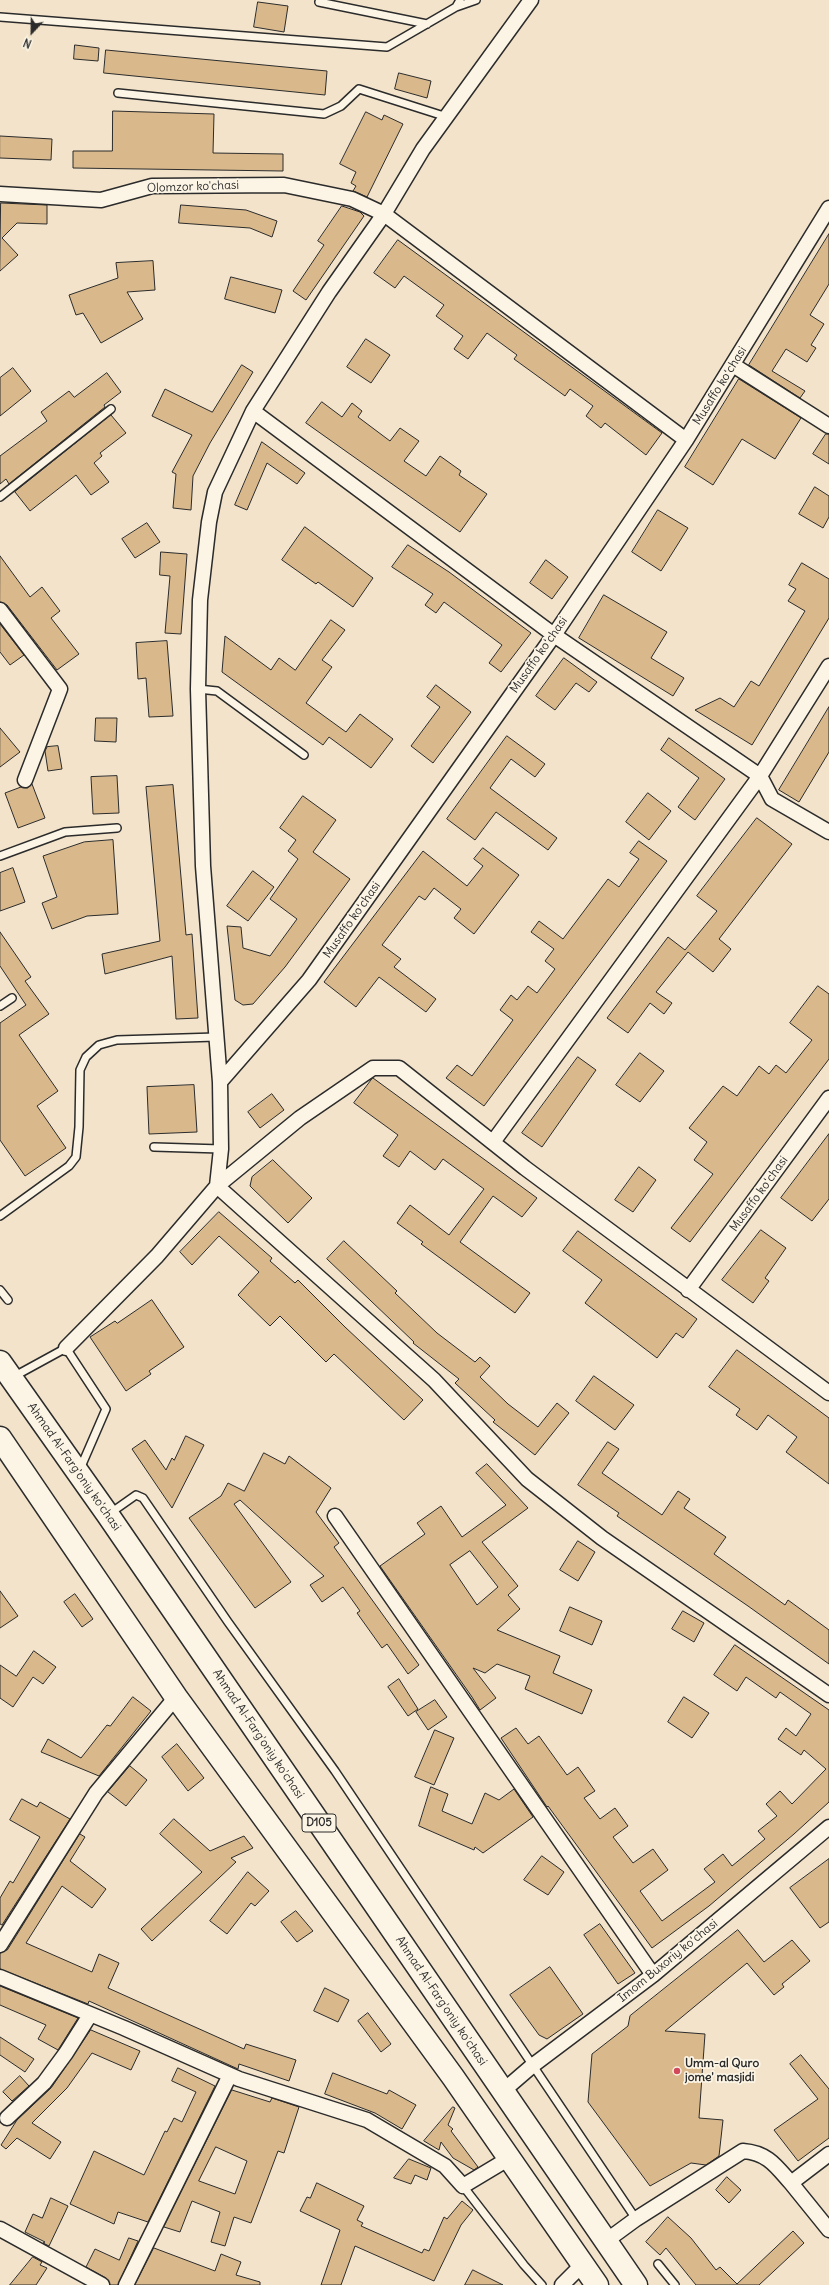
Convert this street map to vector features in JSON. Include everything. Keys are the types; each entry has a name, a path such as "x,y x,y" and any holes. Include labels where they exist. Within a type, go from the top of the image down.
{"highway":[{"name":"Ahmad Al-Farg'oniy ko'chasi","path":"6,1370 108,1515 636,2285"},
{"path":"0,1438 176,1697 453,2077 508,2159 597,2285"}],"street":[{"path":"217,1186 221,1149 220,1082 203,866 198,689 200,600 213,499 253,411 329,292 384,214 424,149 531,0"},
{"name":"Olomzor ko'chasi","path":"0,194 101,200 152,186 284,185 352,199 384,214 686,440"},
{"name":"Musaffo koʻchasi","path":"220,1082 310,980 554,635 686,440 829,208"},
{"path":"733,365 829,426"},
{"path":"253,411 554,635 760,776 772,799 829,832"},
{"path":"0,610 60,689 25,780"},
{"path":"493,1142 760,776 829,666"},
{"path":"66,1348 157,1256 217,1186 300,1118 373,1068 399,1068 525,1168 829,1393"},
{"name":"Musaffo koʻchasi","path":"688,1290 829,1098"},
{"path":"217,1186 434,1380 527,1479 602,1538 829,1695"},
{"path":"335,1516 653,1974"},
{"path":"0,1946 96,1794 176,1697"},
{"name":"Imom Buxoriy koʻchasi","path":"503,2091 532,2066 653,1974 829,1827"},
{"path":"0,1977 230,2075 367,2120 445,2166 463,2186 508,2159"},
{"path":"7,2118 44,2083 66,2053 90,2015"},
{"path":"126,2285 230,2075"},
{"path":"606,2241 636,2219 743,2151 756,2152 771,2160 829,2230"},
{"path":"791,2183 829,2154"},
{"path":"0,2229 102,2285"},
{"path":"562,2285 583,2264"}],"lane":[{"path":"0,17 387,47 427,24 458,3 476,0"},
{"path":"319,2 427,24"},
{"path":"118,93 324,114 341,106 359,89 446,117"},
{"path":"0,497 111,409"},
{"path":"198,689 217,692 304,756"},
{"path":"0,856 65,832 117,828"},
{"path":"0,1006 12,998"},
{"path":"1,1213 69,1166 76,1157 79,1127 80,1070 86,1056 99,1045 117,1040 216,1037"},
{"path":"154,1147 221,1149"},
{"path":"0,1290 8,1300"},
{"path":"6,1370 66,1348 106,1409 78,1473"},
{"path":"108,1515 136,1495 143,1498 228,1622 334,1771 636,2219"},
{"path":"463,2186 524,2266 542,2285"},
{"path":"658,2264 675,2285"}],"building":[{"path":"258,2 288,6 284,32 254,27"},
{"path":"75,45 99,48 98,61 74,59"},
{"path":"106,50 327,71 325,95 104,73"},
{"path":"399,73 431,81 427,98 395,89"},
{"path":"113,111 214,114 213,153 283,154 283,171 73,168 73,151 112,151"},
{"path":"366,112 382,120 384,115 403,124 367,197 353,191 356,186 351,183 356,172 340,164"},
{"path":"0,136 52,139 51,160 0,158"},
{"path":"1,203 47,205 47,224 17,223 2,238 18,255 0,271"},
{"path":"181,205 246,210 277,221 272,237 250,228 179,223"},
{"path":"342,206 360,212 364,216 306,300 293,291 324,245 318,241"},
{"path":"829,234 829,284 810,315 824,324 811,345 816,348 807,362 786,349 772,371 805,391 800,398 749,365"},
{"path":"398,240 662,433 646,455 605,423 601,428 586,416 593,406 570,389 565,396 514,359 517,355 487,333 468,359 454,349 463,336 436,316 444,305 404,276 395,288 374,273"},
{"path":"153,261 155,290 127,292 143,319 101,343 83,313 76,315 69,295 118,278 116,263"},
{"path":"231,277 282,290 275,313 225,299"},
{"path":"366,339 390,355 371,383 347,367"},
{"path":"242,365 253,372 210,443 193,476 191,510 173,508 176,474 172,472 192,435 152,416 165,389 212,412"},
{"path":"13,368 31,391 0,416 0,378"},
{"path":"107,373 121,392 104,405 105,407 9,484 6,479 0,484 0,456 47,421 41,412 69,391 74,397"},
{"path":"739,379 801,418 775,459 742,439 713,485 685,467"},
{"path":"322,402 342,417 352,403 362,411 358,417 390,441 400,428 419,441 404,461 426,476 440,456 461,471 459,475 487,494 460,532 306,423"},
{"path":"111,415 126,433 100,453 102,456 94,463 109,482 91,495 76,475 30,511 15,492"},
{"path":"826,434 829,434 829,464 813,454"},
{"path":"262,442 305,473 297,484 267,463 247,510 235,505"},
{"path":"815,487 829,496 829,517 823,528 799,514"},
{"path":"658,510 688,528 661,571 632,552"},
{"path":"147,523 160,542 135,558 122,539"},
{"path":"305,527 373,578 353,607 318,582 316,584 282,560"},
{"path":"408,545 449,572 531,633 501,672 489,663 502,645 444,602 436,613 425,605 433,594 392,567"},
{"path":"161,552 187,554 181,634 165,633 170,576 160,575"},
{"path":"0,556 30,597 42,587 60,611 51,618 79,654 57,670 7,605 0,602"},
{"path":"546,560 568,577 552,599 530,583"},
{"path":"802,563 829,579 829,618 752,745 695,710 720,698 734,707 751,681 759,686 805,611 788,601 796,589 789,585"},
{"path":"604,595 667,632 651,658 684,678 673,696 579,638"},
{"path":"331,620 345,630 322,660 332,667 306,703 346,732 360,714 393,739 371,768 329,737 323,745 222,672 225,636 271,670 279,658 295,670"},
{"path":"0,624 24,655 10,665 0,652"},
{"path":"167,641 173,716 149,717 146,678 138,679 136,643"},
{"path":"564,658 597,682 589,692 576,683 555,710 536,696"},
{"path":"436,685 471,712 433,763 411,746 440,707 427,697"},
{"path":"829,707 829,752 799,802 779,790"},
{"path":"96,718 117,718 116,742 95,741"},
{"path":"0,728 20,752 0,767"},
{"path":"507,736 545,764 535,777 511,759 490,788 557,838 548,850 496,812 475,840 447,819"},
{"path":"669,738 725,779 695,820 678,807 699,778 661,750"},
{"path":"58,746 62,769 48,771 45,751 47,747"},
{"path":"117,776 119,813 93,814 91,777"},
{"path":"32,784 45,818 18,828 5,793 21,787 27,788"},
{"path":"173,785 186,935 192,934 198,1018 176,1019 172,956 105,974 102,954 160,941 146,787"},
{"path":"648,793 671,811 649,840 626,822"},
{"path":"303,796 336,820 313,852 350,879 285,967 253,1004 243,1005 235,1000 227,926 241,927 243,948 270,956 297,919 270,899 298,859 288,851 296,840 280,828"},
{"path":"757,818 792,844 719,939 731,949 713,972 688,952 656,992 672,1003 664,1014 650,1003 628,1033 607,1018 668,937 685,950 717,911 697,896"},
{"path":"113,840 118,914 87,916 52,929 42,903 57,897 43,856 84,842"},
{"path":"639,841 667,861 484,1106 446,1078 457,1065 472,1076 513,1020 500,1010 511,995 517,1000 528,986 537,993 555,969 545,961 554,949 531,932 539,921 563,939 608,879 619,887 639,859 630,853"},
{"path":"483,848 519,875 474,934 454,918 461,909 434,888 425,900 419,896 382,945 401,959 394,967 436,999 426,1012 379,977 356,1007 324,982 423,851 467,886 483,866 474,859"},
{"path":"13,868 25,902 0,911 0,873"},
{"path":"253,871 274,887 248,921 227,906"},
{"path":"0,932 31,977 25,981 49,1014 19,1035 58,1091 37,1106 66,1148 25,1176 0,1140 0,1023 26,1005 0,966"},
{"path":"818,986 829,994 829,1059 690,1242 671,1228 713,1174 694,1160 707,1142 689,1128 723,1086 737,1096 759,1066 769,1074 776,1065 786,1073 812,1040 790,1023"},
{"path":"640,1053 664,1071 640,1102 616,1085"},
{"path":"578,1057 596,1070 542,1147 522,1133"},
{"path":"373,1078 537,1198 522,1217 493,1196 460,1242 530,1293 515,1313 421,1244 423,1242 397,1223 410,1205 449,1235 484,1189 443,1159 435,1170 410,1151 399,1167 383,1156 398,1135 354,1103"},
{"path":"194,1085 197,1132 149,1134 147,1087"},
{"path":"272,1094 284,1110 260,1128 248,1112"},
{"path":"829,1134 829,1199 812,1221 781,1198"},
{"path":"273,1160 312,1198 288,1223 250,1186 252,1177"},
{"path":"639,1167 656,1180 633,1212 615,1200"},
{"path":"219,1212 272,1258 270,1261 295,1283 298,1280 345,1327 423,1400 404,1420 334,1354 326,1362 280,1316 270,1326 238,1295 259,1272 219,1236 192,1265 180,1252"},
{"path":"761,1230 786,1248 765,1278 769,1281 753,1303 722,1280"},
{"path":"578,1231 697,1319 683,1338 676,1333 657,1358 585,1303 602,1280 563,1251"},
{"path":"344,1241 397,1291 395,1293 437,1333 475,1362 480,1357 490,1366 480,1377 508,1404 538,1427 557,1403 569,1413 535,1455 493,1422 495,1420 455,1383 459,1379 413,1343 414,1342 327,1259"},
{"path":"152,1300 184,1347 149,1371 151,1374 126,1391 90,1337 115,1321 117,1323"},
{"path":"737,1350 829,1418 829,1484 786,1452 797,1437 768,1415 757,1430 736,1415 740,1409 709,1387"},
{"path":"594,1376 634,1405 615,1430 576,1401"},
{"path":"186,1436 204,1445 172,1508 132,1449 145,1440 166,1470 172,1458 174,1460"},
{"path":"608,1442 619,1449 602,1473 662,1515 678,1491 690,1499 684,1508 726,1537 714,1554 785,1605 788,1600 829,1630 829,1664 617,1516 619,1513 578,1485"},
{"path":"264,1453 285,1464 289,1456 331,1488 316,1512 339,1543 334,1547 419,1665 408,1674 387,1644 382,1648 357,1613 360,1611 343,1587 322,1602 310,1585 324,1576 240,1500 234,1504 291,1582 255,1608 189,1518 221,1496 228,1483 244,1491"},
{"path":"487,1464 528,1508 482,1542 518,1586 508,1595 520,1609 497,1630 560,1656 553,1673 592,1690 582,1714 525,1689 530,1676 497,1664 485,1673 473,1668 496,1698 480,1710 380,1566 425,1534 417,1523 441,1506 462,1537 506,1505 476,1473","holes":["470,1551 498,1587 477,1605 450,1565"]},
{"path":"578,1541 595,1552 578,1581 560,1570"},
{"path":"0,1591 18,1616 0,1628"},
{"path":"75,1594 93,1619 82,1627 64,1602"},
{"path":"570,1607 602,1621 592,1645 560,1631"},
{"path":"683,1611 704,1623 694,1642 672,1629"},
{"path":"735,1645 829,1710 829,1802 794,1834 709,1906 652,1948 548,1806 547,1807 501,1738 516,1728 528,1744 539,1736 567,1775 578,1767 595,1791 584,1798 600,1819 615,1808 628,1826 613,1837 633,1863 653,1849 668,1870 640,1891 662,1921 715,1882 704,1869 723,1854 732,1866 765,1839 758,1831 777,1816 766,1804 780,1791 792,1804 826,1769 804,1750 801,1755 778,1739 786,1728 796,1736 811,1714 780,1692 776,1698 746,1677 737,1691 714,1675"},
{"path":"34,1651 56,1667 43,1684 33,1677 13,1707 0,1698 0,1665 16,1676"},
{"path":"399,1679 418,1709 408,1716 388,1687"},
{"path":"133,1697 151,1711 99,1776 41,1752 48,1739 81,1758 107,1725 110,1726"},
{"path":"684,1697 709,1713 692,1738 668,1722"},
{"path":"435,1700 447,1717 428,1730 416,1712"},
{"path":"435,1730 454,1738 434,1785 415,1777"},
{"path":"177,1744 204,1778 188,1791 162,1757"},
{"path":"130,1766 147,1780 126,1806 108,1792"},
{"path":"431,1787 448,1794 442,1811 472,1824 485,1793 499,1800 514,1789 533,1817 483,1853 475,1847 474,1850 419,1826"},
{"path":"22,1799 37,1807 40,1802 70,1819 2,1925 0,1924 0,1898 10,1881 13,1883 40,1837 10,1820"},
{"path":"174,1819 210,1851 244,1836 253,1848 231,1858 236,1862 152,1941 141,1929 202,1872 160,1834"},
{"path":"80,1834 85,1837 70,1861 106,1889 92,1908 62,1886 26,1943 92,1972 99,1954 119,1963 108,1988 244,2049 246,2044 296,2060 289,2081 239,2064 238,2069 89,2001 88,2004 0,1969 0,1953 7,1950"},
{"path":"542,1856 564,1872 548,1895 524,1880"},
{"path":"829,1859 829,1922 820,1928 790,1888"},
{"path":"248,1872 269,1891 255,1906 251,1903 227,1934 210,1921"},
{"path":"296,1911 313,1931 297,1942 281,1922"},
{"path":"600,1924 635,1973 618,1984 584,1935"},
{"path":"738,1930 764,1962 792,1940 810,1961 782,1984 784,1987 774,1995 747,1963 665,2031 705,2034 699,2118 723,2120 719,2156 706,2165 691,2163 650,2186 588,2102 592,2054 628,2026 630,2016"},
{"path":"550,1967 583,2014 547,2039 539,2035 510,1995"},
{"path":"0,1986 78,2018 58,2050 38,2039 46,2025 0,2005"},
{"path":"325,1988 349,2000 338,2022 314,2011"},
{"path":"368,2013 391,2044 381,2052 358,2021"},
{"path":"91,2030 140,2051 131,2070 92,2053 67,2088 32,2123 61,2142 50,2159 17,2138 6,2149 1,2145 17,2120 51,2088"},
{"path":"0,2037 34,2059 25,2072 0,2055"},
{"path":"801,2055 829,2089 829,2138 798,2161 774,2130 818,2099 790,2064"},
{"path":"178,2068 215,2086 148,2222 118,2212 114,2224 70,2204 94,2151 144,2175 165,2131 167,2132 174,2118 182,2122 196,2092 172,2081"},
{"path":"333,2073 387,2094 389,2090 416,2105 402,2129 375,2113 325,2094"},
{"path":"20,2076 29,2086 12,2101 3,2092"},
{"path":"232,2090 270,2102 272,2098 299,2107 284,2153 278,2151 251,2223 234,2217 225,2246 211,2242 220,2212 192,2201 180,2232 164,2227","holes":["216,2147 247,2161 235,2194 199,2181"]},
{"path":"453,2107 455,2108 448,2125 453,2129 451,2131 478,2167 474,2170 453,2158 441,2142 439,2150 424,2141"},
{"path":"409,2159 431,2168 427,2180 415,2175 411,2184 394,2178"},
{"path":"727,2177 741,2190 729,2203 716,2190"},
{"path":"317,2183 364,2206 357,2220 363,2223 361,2226 422,2253 424,2249 429,2251 444,2217 447,2219 462,2201 473,2210 461,2225 434,2281 355,2246 341,2285 321,2285 340,2230 300,2211 307,2197 310,2198"},
{"path":"51,2198 68,2206 49,2246 43,2243 45,2242 25,2232 33,2214 42,2218"},
{"path":"668,2217 691,2238 716,2270 720,2267 737,2284 793,2231 804,2243 759,2285 696,2285 666,2248 660,2255 646,2242"},
{"path":"129,2238 138,2241 118,2285 110,2285 106,2278 86,2267 95,2249 119,2260"},
{"path":"154,2248 215,2271 221,2254 241,2262 236,2275 260,2282 260,2285 135,2285"},
{"path":"33,2257 42,2262 40,2265 47,2268 36,2285 10,2285"},
{"path":"473,2270 503,2285 465,2285"}],"place":[{"name":"Umm-al Quro jome' masjidi","path":"677,2071"}]}
